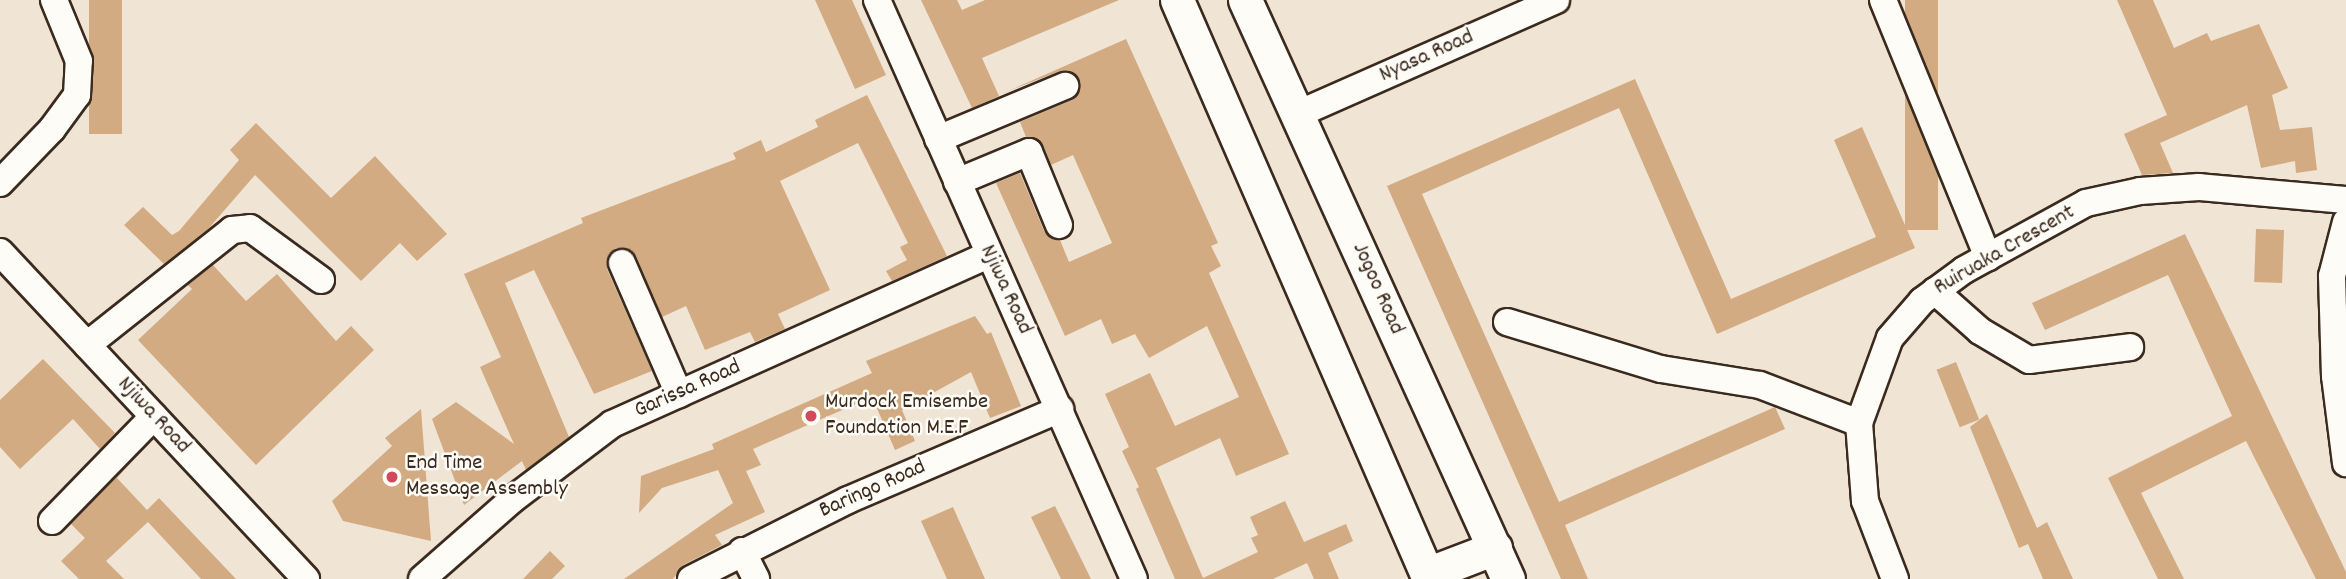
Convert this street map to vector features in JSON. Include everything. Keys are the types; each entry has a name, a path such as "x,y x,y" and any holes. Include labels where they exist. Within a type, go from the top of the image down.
{"main road":[{"path":"1177,0 1428,576 1495,548"},
{"name":"Jogoo Road","path":"1245,0 1508,579"}],"street":[{"path":"0,183 52,129 77,95 79,61 54,0"},
{"name":"Njiwa Road","path":"877,0 1134,579"},
{"name":"Nyasa Road","path":"1298,114 1556,0"},
{"path":"1883,0 1988,257"},
{"path":"938,139 1065,86"},
{"path":"957,182 1029,152 1059,225"},
{"name":"Ruiruaka Crescent","path":"1895,579 1866,500 1859,423 1891,338 1935,291 1988,257 2086,204 2140,191 2199,187 2346,200"},
{"path":"2346,222 2332,276 2336,376 2346,463"},
{"path":"87,345 232,230 250,228 321,280"},
{"name":"Njiwa Road","path":"0,252 306,579"},
{"name":"Garissa Road","path":"422,579 513,499 612,424 988,255"},
{"path":"622,263 679,394"},
{"path":"1935,291 1980,331 2029,360 2130,347"},
{"path":"1507,322 1661,369 1760,385 1859,423"},
{"name":"Baringo Road","path":"691,579 741,551 1060,410"},
{"path":"52,521 154,416"},
{"path":"741,551 756,579"}],"building":[{"path":"89,0 122,0 122,134 89,134"},
{"path":"815,0 852,0 886,75 855,89"},
{"path":"921,0 957,0 962,10 985,0 1119,0 982,58 999,96 972,108"},
{"path":"1905,0 1938,0 1938,230 1905,230"},
{"path":"2117,0 2153,0 2174,48 2207,33 2211,41 2259,24 2288,88 2272,95 2280,130 2312,127 2317,170 2296,173 2295,161 2261,168 2247,105 2160,143 2173,173 2142,175 2124,134 2167,115"},
{"path":"1126,39 1218,243 1211,246 1221,266 1209,273 1289,454 1236,476 1220,438 1156,468 1203,578 1258,552 1251,538 1258,535 1250,517 1285,501 1304,542 1346,524 1353,541 1328,553 1339,579 1314,579 1307,563 1273,579 1175,579 1136,489 1139,487 1122,451 1129,447 1105,394 1150,373 1175,426 1239,397 1207,326 1149,358 1135,334 1112,344 1101,319 1065,336 996,183 1020,173 1044,231 1060,240 1069,262 1112,243 1073,155 1051,165 1043,145 1026,137 1020,122 1072,100 1080,89 1079,79 1074,73 1060,71 1006,92"},
{"path":"1635,79 1731,299 1876,237 1834,140 1862,127 1915,248 1717,334 1619,108 1422,194 1559,502 1775,407 1785,429 1565,525 1588,579 1561,579 1387,186"},
{"path":"867,95 947,256 892,281 886,271 907,260 900,247 908,243 858,143 780,181 830,290 778,314 785,329 755,342 750,332 705,350 686,306 662,317 636,256 624,248 616,248 609,254 607,269 652,371 594,394 534,270 505,283 569,437 526,470 522,461 464,505 432,419 456,402 514,444 480,367 501,357 464,274 583,223 581,218 736,159 733,153 761,140 766,152 818,127 815,120"},
{"path":"256,123 331,198 375,156 447,234 417,261 400,243 361,281 255,175 209,228 164,264 124,225 143,207 172,235 179,231 239,160 230,150"},
{"path":"2256,229 2284,230 2282,283 2254,282"},
{"path":"2185,234 2346,572 2346,579 2316,579 2246,441 2141,493 2184,579 2158,579 2108,478 2232,416 2168,275 2045,330 2032,303"},
{"path":"213,265 246,301 277,274 336,341 351,326 374,350 256,465 138,340 192,289 188,285"},
{"path":"975,316 987,334 991,332 1021,406 990,418 971,372 902,410 915,441 895,450 872,397 753,449 761,465 746,471 765,512 715,535 722,545 683,565 673,579 624,579 733,503 718,470 662,488 639,513 641,476 714,449 712,444 872,373 866,361"},
{"path":"43,359 115,433 100,449 73,419 20,469 0,447 0,400"},
{"path":"1956,362 1979,419 1960,427 1937,370"},
{"path":"421,409 431,541 343,521 332,501 392,446 385,438"},
{"path":"1987,414 2037,528 2047,522 2073,579 2043,579 2028,544 2019,548 1970,427"},
{"path":"137,456 117,478 147,510 159,498 236,579 201,579 148,522 106,561 124,579 79,579 61,561 85,538 71,524"},
{"path":"1055,506 1091,579 1061,579 1031,517"},
{"path":"953,507 985,579 947,579 921,521"},
{"path":"550,551 565,566 552,579 523,579"}],"place":[{"name":"Murdock Emisembe Foundation M.E.F","path":"811,416"},
{"name":"End Time Message Assembly","path":"392,477"}]}
